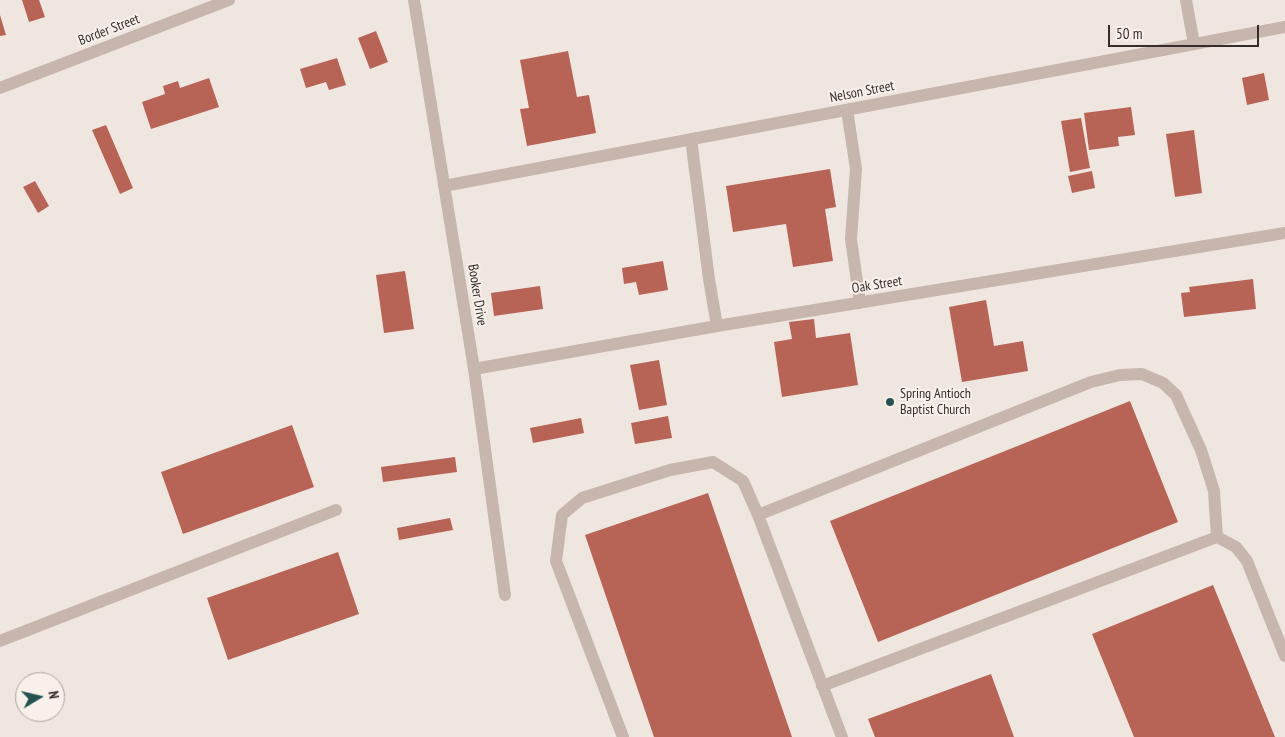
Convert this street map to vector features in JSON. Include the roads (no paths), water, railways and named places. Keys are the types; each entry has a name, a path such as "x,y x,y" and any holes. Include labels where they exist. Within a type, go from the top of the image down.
{"street":[{"name":"Border Street","path":"0,88 229,0"},
{"name":"Booker Drive","path":"414,0 474,369 505,595"},
{"path":"1186,0 1194,44"},
{"name":"Nelson Street","path":"444,186 1285,27"},
{"path":"847,110 856,170 851,239 860,303"},
{"path":"691,139 717,326"},
{"name":"Oak Street","path":"474,369 717,326 1285,234"},
{"path":"758,515 1091,382 1120,375 1142,374 1163,383 1176,395 1201,450 1214,492 1217,537"},
{"path":"623,737 556,561 562,515 582,498 670,470 713,462 743,481 758,515 842,737"},
{"path":"0,641 336,510"},
{"path":"822,686 1217,537 1236,547 1248,561 1285,656"}],"place":[{"name":"Spring Antioch Baptist Church","path":"890,402"}]}
